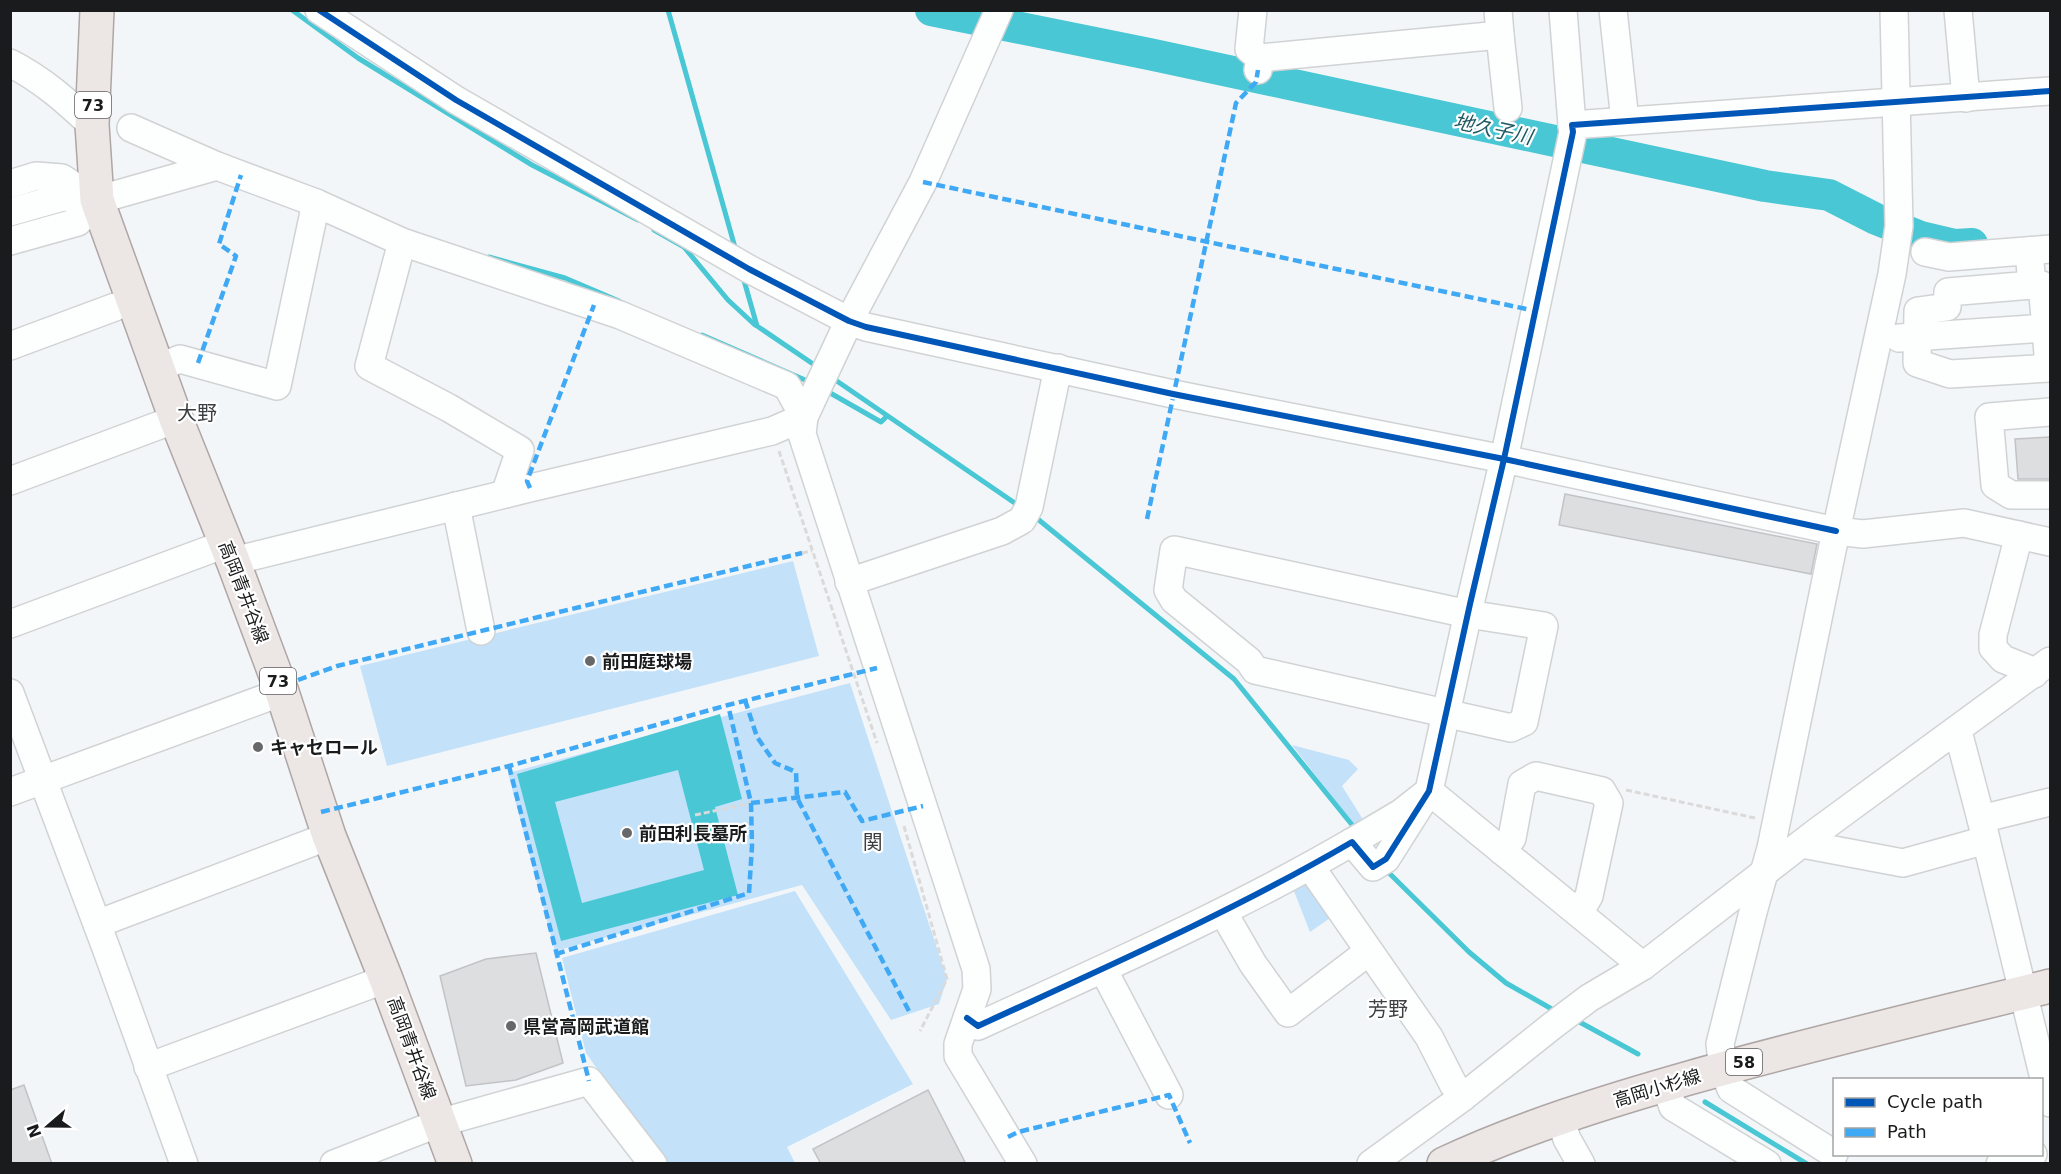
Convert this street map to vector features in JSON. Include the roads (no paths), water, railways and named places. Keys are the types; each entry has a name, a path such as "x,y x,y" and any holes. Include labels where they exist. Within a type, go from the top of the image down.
{"main road":[{"name":"高岡青井谷線","path":"97,10 92,126 97,200 176,419 282,692 329,836 387,979 455,1164"},
{"name":"高岡小杉線","path":"1444,1164 1560,1118 1665,1085 1723,1068 2037,989"}],"street":[{"path":"319,10 456,100 749,269 849,321 866,327 1185,396 1504,459 1836,531 1863,534 1964,523 2050,542"},
{"path":"999,10 922,182 849,321 817,388 804,417 802,434 976,969 977,989 958,1044 958,1056 1023,1164"},
{"path":"1253,10 1250,49 1259,64 1499,23 1508,108"},
{"path":"1359,838 1373,867 1380,862 1429,791 1504,459 1571,137 1563,10"},
{"path":"1613,10 1625,121"},
{"path":"1833,1153 1731,1089 1723,1068 1720,1044 1777,822 1836,531 1892,274 1899,226 1894,10"},
{"path":"1958,10 1966,98"},
{"path":"10,63 59,93 92,126"},
{"path":"1571,137 1625,121 2050,91"},
{"path":"131,128 217,166 316,203 402,242 594,305 787,386 804,417"},
{"path":"10,212 63,197 97,200 217,166"},
{"path":"10,184 36,176 62,178 97,200"},
{"path":"10,241 78,222 97,200"},
{"path":"157,368 180,359 278,386 316,203"},
{"path":"402,242 369,366 449,408 520,450 505,494"},
{"path":"1925,252 1949,257 2040,250 2041,285 2050,374 1950,374 1917,363 1918,310 1947,307 1948,292 2041,285"},
{"path":"10,346 115,307"},
{"path":"1880,333 1899,338 2046,328"},
{"path":"849,582 1002,531 1026,514 1058,368"},
{"path":"2050,412 1989,417 1995,485 2011,495 2050,495"},
{"path":"10,624 229,553 456,506 772,431 804,417"},
{"path":"10,481 176,419"},
{"path":"456,506 481,631"},
{"path":"2019,535 1993,635 1993,648 2003,658 2028,669 2042,668"},
{"path":"1174,550 1468,614 1544,626 1524,722 1511,728 1446,714 1255,670 1249,661 1174,600 1168,590 1174,550"},
{"path":"1371,1164 1463,1097 1589,998 1642,966 1802,844 2042,668"},
{"path":"10,792 282,692"},
{"path":"10,693 184,1164"},
{"path":"1955,733 1960,739 1984,830 2037,989 2050,1103"},
{"path":"1502,851 1512,838 1522,784 1536,776 1602,790 1609,803 1589,896 1579,913"},
{"path":"967,1018 978,1026 1223,912 1310,867 1401,813 1429,791"},
{"path":"1429,791 1642,966"},
{"path":"1802,844 1903,863 2050,802"},
{"path":"97,924 329,836"},
{"path":"1310,867 1429,1037 1453,1084 1463,1097"},
{"path":"1223,912 1253,964 1288,1013 1368,952"},
{"path":"1103,969 1169,1095"},
{"path":"148,1067 387,979"},
{"path":"334,1164 439,1123 589,1081 653,1164"},
{"path":"1665,1085 1673,1107 1767,1164"},
{"path":"1560,1118 1567,1139 1581,1164"},
{"path":"2000,1164 2029,1156"}],"water":[{"path":"720,714 742,799 715,807 738,895 561,941 517,774","holes":["678,770 704,870 582,903 555,802"]}],"waterway":[{"path":"292,10 358,58 532,165 638,220"},
{"path":"668,10 736,251"},
{"name":"地久子川","path":"931,10 1149,54 1765,186 1829,195 1876,219 1921,237 1955,245 1972,244"},
{"path":"654,230 684,247 728,300 755,325"},
{"path":"489,257 565,278 619,301"},
{"path":"743,277 757,326 819,368"},
{"path":"702,335 812,383"},
{"path":"831,377 1022,508"},
{"path":"825,390 881,422 887,416"},
{"path":"1034,516 1234,679 1357,831"},
{"path":"1385,869 1469,952 1506,983 1557,1012"},
{"path":"1574,1019 1638,1054"},
{"path":"1705,1102 1807,1164"}],"place":[{"name":"前田庭球場","path":"590,661"},
{"name":"キャセロール","path":"258,747"},
{"name":"前田利長墓所","path":"627,833"},
{"name":"県営高岡武道館","path":"511,1026"}],"district":[{"name":"大野","path":"197,413"},
{"name":"関","path":"873,842"},
{"name":"芳野","path":"1388,1009"}]}
